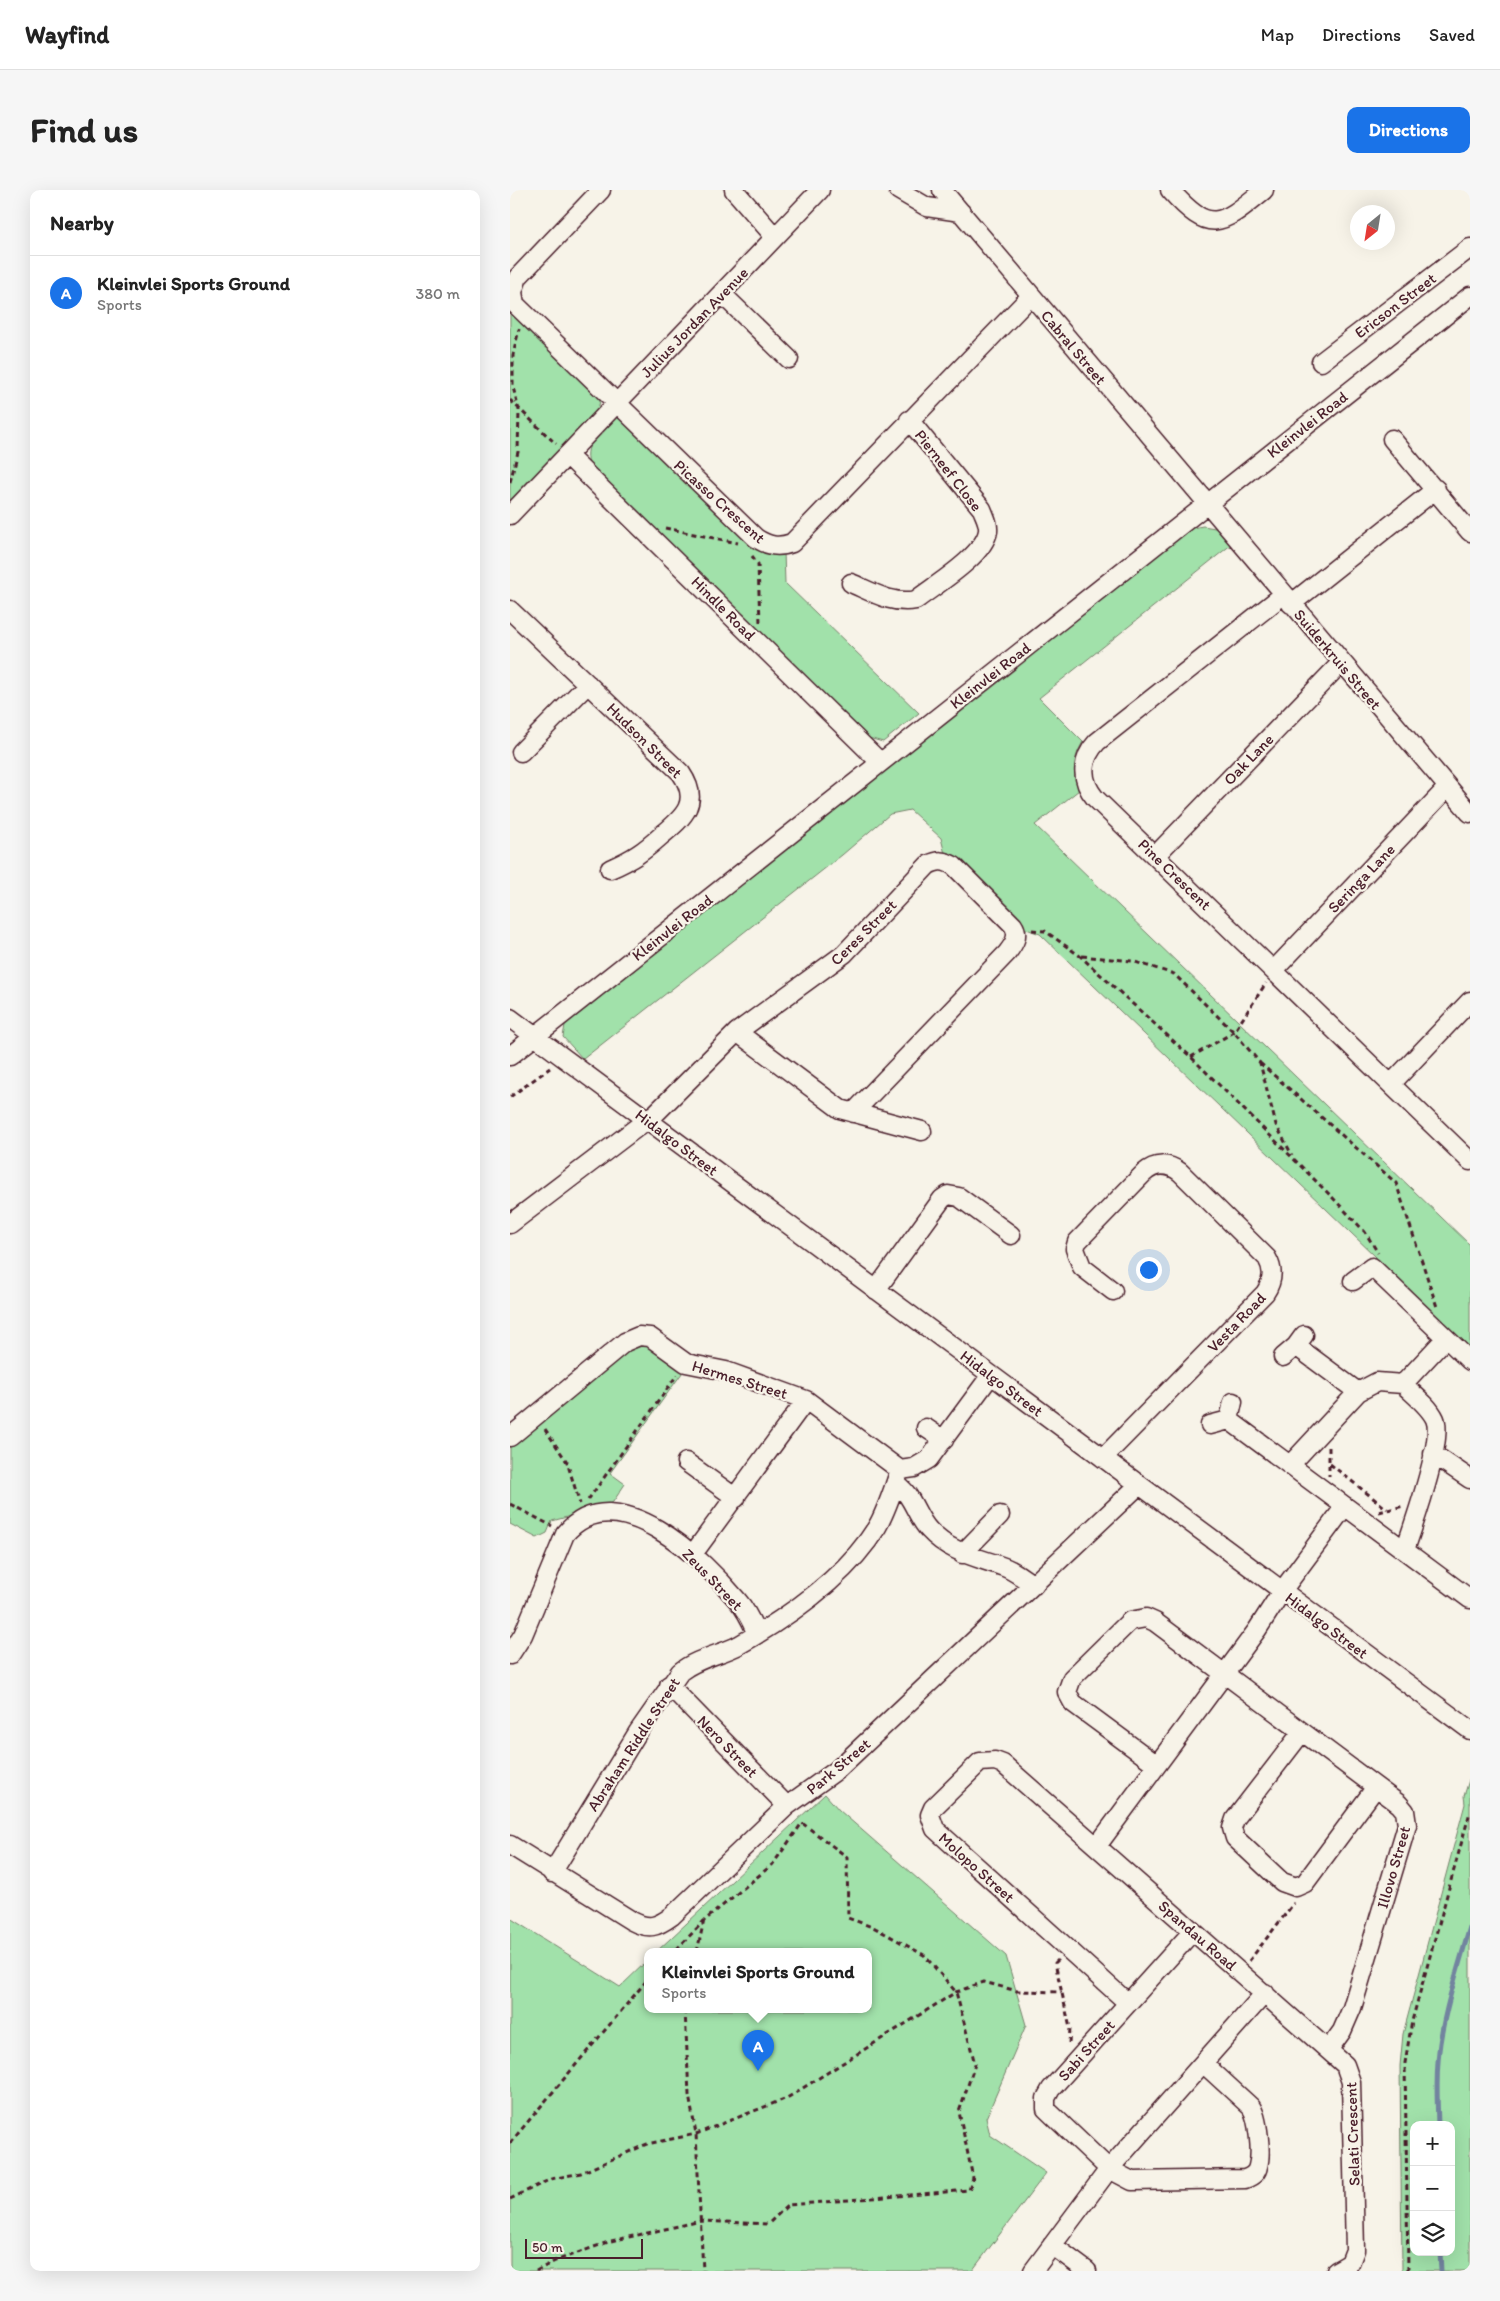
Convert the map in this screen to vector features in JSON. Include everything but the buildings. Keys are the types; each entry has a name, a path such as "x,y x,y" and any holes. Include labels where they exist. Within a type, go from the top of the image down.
{"street":[{"path":"515,304 512,292 518,278 601,190"},
{"path":"734,190 775,237"},
{"name":"Julius Jordan Avenue","path":"510,515 820,190"},
{"path":"898,190 927,207 961,212"},
{"name":"Cabral Street","path":"942,190 1206,504"},
{"path":"1170,190 1192,214 1209,221 1221,221 1233,216 1264,190"},
{"name":"Ericson Street","path":"1321,362 1470,248"},
{"path":"722,294 789,359"},
{"name":"Picasso Crescent","path":"515,304 616,403 751,542 770,546 782,546 792,543 1031,296"},
{"name":"Kleinvlei Road","path":"510,1056 1470,296"},
{"name":"Pierneef Close","path":"850,583 891,600 906,602 916,600 971,557 982,546 988,533 988,523 982,509 909,420"},
{"path":"1392,439 1436,489 1470,532"},
{"name":"Hindle Road","path":"568,455 880,762"},
{"name":"Pine Crescent","path":"1436,489 1097,742 1087,755 1084,771 1090,792 1470,1161"},
{"name":"Suiderkruis Street","path":"1206,504 1470,814"},
{"name":"Hudson Street","path":"510,610 681,773 689,790 689,803 684,815 636,858 610,869"},
{"name":"Oak Lane","path":"1156,855 1341,663"},
{"path":"521,752 588,684"},
{"name":"Seringa Lane","path":"1274,970 1448,787"},
{"name":"Ceres Street","path":"510,1224 645,1119 656,1113 737,1032 844,954 925,868 934,862 940,860 954,866 1016,930"},
{"path":"853,1113 1007,953 1014,942 1016,930"},
{"path":"1391,1084 1470,1001"},
{"name":"Hidalgo Street","path":"510,1018 1470,1730"},
{"path":"737,1032 833,1105 853,1113 922,1131"},
{"name":"Vesta Road","path":"1104,1458 1265,1293 1272,1277 1267,1258 1180,1172 1162,1165 1144,1173 1077,1242 1075,1249 1082,1267 1113,1291"},
{"path":"876,1290 942,1199 948,1195 959,1197 1011,1235"},
{"path":"1353,1281 1372,1267 1470,1361"},
{"name":"Hermes Street","path":"510,1437 626,1342 639,1336 650,1337 686,1363 726,1371 784,1390 806,1400 897,1477 929,1531 962,1554 1005,1568 1034,1585"},
{"path":"1403,1384 1446,1338"},
{"path":"1294,1346 1358,1392"},
{"path":"897,1477 924,1463 944,1440 991,1375"},
{"path":"1290,1465 1358,1392 1377,1382 1403,1384 1435,1420 1437,1439 1420,1504 1405,1550"},
{"path":"693,1554 736,1498 806,1400"},
{"path":"1229,1420 1233,1402"},
{"path":"1210,1425 1229,1420"},
{"path":"1229,1420 1470,1599"},
{"path":"926,1428 944,1440"},
{"path":"1433,1454 1470,1479"},
{"path":"686,1462 736,1498"},
{"name":"Abraham Riddle Street","path":"552,1873 638,1732 669,1685 680,1672 689,1665 734,1647 790,1615 852,1560 878,1525 897,1477"},
{"name":"Park Street","path":"510,1845 552,1873 642,1926 658,1926 672,1916 787,1806 837,1770 1139,1485"},
{"path":"1097,1846 1225,1674 1282,1591 1345,1506"},
{"name":"Zeus Street","path":"565,1534 585,1519 606,1513 623,1513 640,1519 693,1554 739,1602 758,1634"},
{"path":"962,1554 1000,1515"},
{"path":"510,1655 516,1631 565,1534"},
{"name":"Illovo Street","path":"1157,1765 1073,1703 1067,1692 1072,1678 1130,1622 1140,1618 1155,1622 1402,1807 1407,1825 1348,2022 1328,2049"},
{"name":"Nero Street","path":"669,1685 787,1806"},
{"path":"1302,1732 1235,1819 1232,1828 1239,1843 1282,1882 1291,1886 1300,1886 1309,1879 1376,1787"},
{"name":"Molopo Street","path":"1097,1846 1003,1764 995,1761 980,1762 938,1802 930,1815 935,1829 1128,2003"},
{"name":"Spandau Road","path":"1097,1846 1265,1993"},
{"name":"Sabi Street","path":"1109,2169 1046,2109 1048,2093 1193,1930"},
{"path":"1033,2271 1109,2169 1265,1993"},
{"name":"Selati Crescent","path":"1265,1993 1345,2065 1351,2082 1355,2250 1350,2263 1336,2271"},
{"path":"1109,2169 1125,2178 1139,2182 1239,2180 1254,2174 1259,2160 1257,2120 1254,2111 1203,2063"},
{"path":"1052,2245 1087,2271"}],"path":[{"path":"510,482 518,452 520,410 513,387 513,355 520,323 515,304"},
{"path":"510,400 568,455"},
{"path":"633,519 672,530 751,542 758,564 761,645"},
{"path":"1016,930 1045,931 1080,956 1191,1057 1294,1158 1365,1232 1378,1251 1378,1259 1372,1267"},
{"path":"1080,956 1132,961 1174,974 1234,1032 1260,1063 1396,1183 1438,1311"},
{"path":"1191,1057 1234,1032 1274,970"},
{"path":"510,1097 555,1063"},
{"path":"1260,1063 1276,1125 1294,1158"},
{"path":"535,1416 567,1462 582,1510 686,1363"},
{"path":"1326,1425 1330,1464 1329,1494"},
{"path":"1330,1464 1387,1509"},
{"path":"510,1504 565,1534"},
{"path":"1362,1519 1387,1509 1420,1504"},
{"path":"1408,2271 1405,2062 1412,2021 1470,1812"},
{"path":"536,2271 554,2261 611,2241 702,2221 768,2224 788,2205 969,2190 974,2178 958,2112 975,2064 956,1992 924,1955 874,1928 848,1918 846,1858 802,1823 773,1864 704,1920 678,1948"},
{"path":"1240,1972 1291,1908 1300,1886"},
{"path":"698,1948 704,1920"},
{"path":"1067,1948 1056,1963 1070,2028 1069,2069"},
{"path":"510,2198 551,2179 581,2173 647,2144 696,2134 787,2098 956,1992 984,1982 1017,1991 1062,1992"},
{"path":"510,2143 644,1984"},
{"path":"685,2013 690,2095 696,2134 702,2221 703,2271"}],"green space":[{"path":"510,305 601,397 598,409 510,503"},
{"path":"614,417 621,417 784,552 785,583 919,713 883,742 865,737 591,469 588,460 589,446 597,434"},
{"path":"1203,526 1215,528 1232,544 1039,698 1083,742 1075,760 1075,778 1079,790 1035,825 1470,1245 1470,1355 1375,1262 1376,1257 1040,934 1021,927 945,854 941,838 910,810 890,814 842,855 583,1059 563,1037 565,1025 1192,528"},
{"path":"637,1345 648,1345 685,1369 610,1473 625,1484 613,1502 604,1507 552,1521 547,1533 537,1538 510,1524 510,1444"},
{"path":"1470,1777 1470,2271 1402,2271 1400,2066 1403,2034 1465,1804 1464,1796"},
{"path":"825,1794 839,1810 1006,1956 1026,2025 986,2118 990,2135 1046,2173 972,2271 510,2271 510,1918 620,1987 644,1964 644,2013 872,2013 872,1948 660,1948"}],"waterway":[{"path":"1438,2121 1437,2074 1440,2043 1449,1999 1470,1927"},
{"path":"1440,2256 1441,2271"}],"place":[{"name":"Kleinvlei Sports Ground","path":"758,2071"}]}
